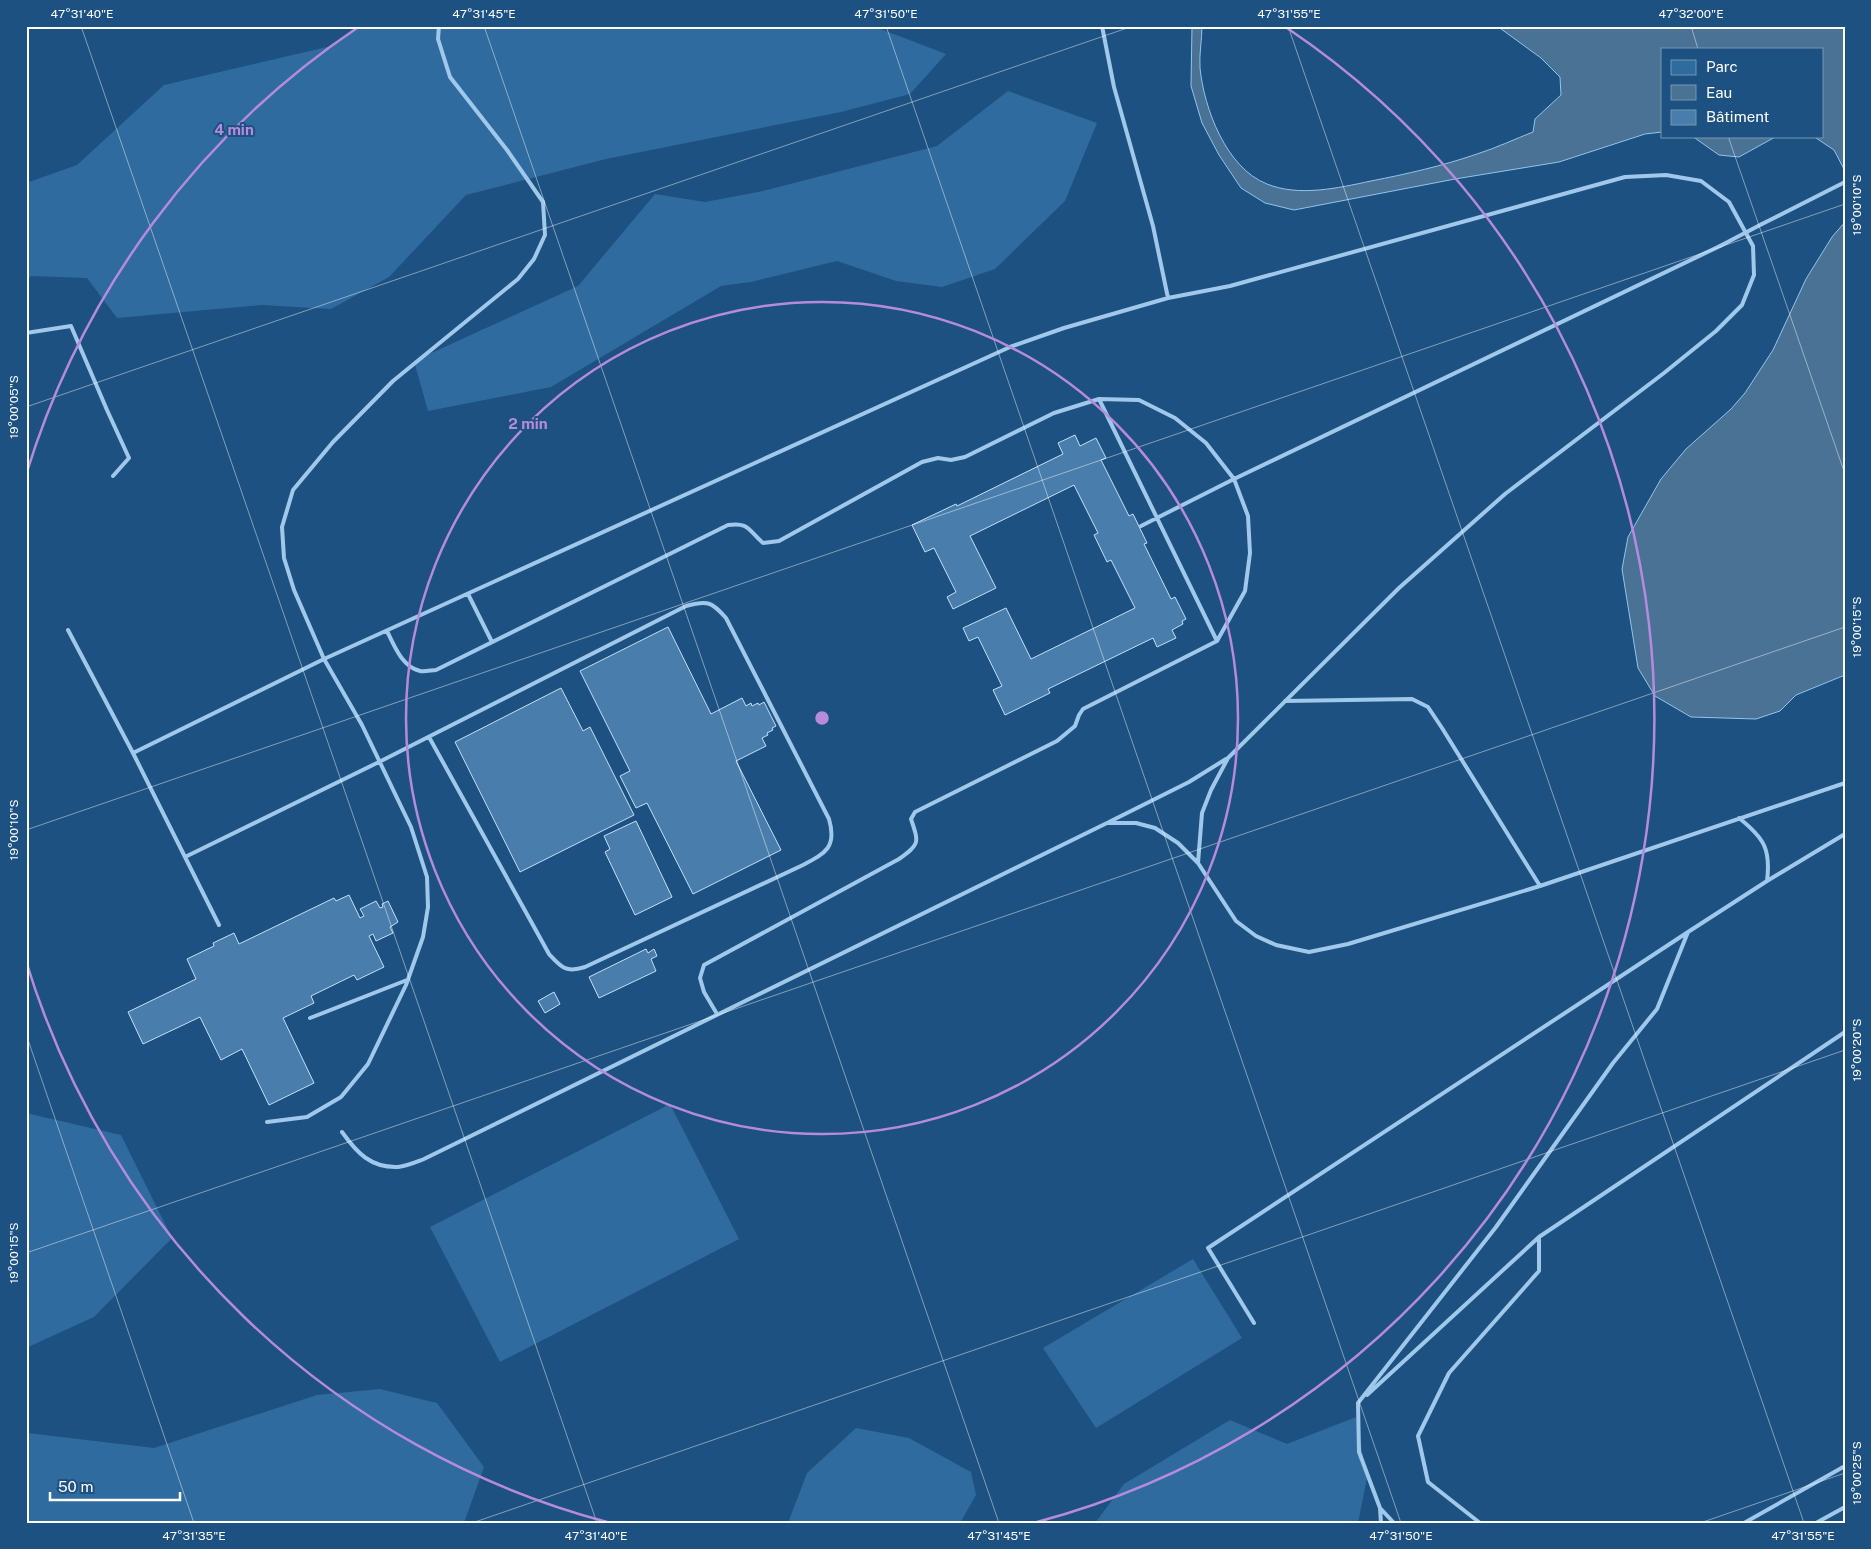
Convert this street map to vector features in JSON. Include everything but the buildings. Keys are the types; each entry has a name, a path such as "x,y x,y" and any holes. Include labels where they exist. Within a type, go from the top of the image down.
{"lane":[{"path":"267,1122 308,1116 341,1097 368,1064 408,980 423,937 428,907 427,877 411,827 362,726 324,659 294,590 284,558 282,527 294,490 333,442 393,381 518,279 534,259 545,235 543,202 507,150 450,77 438,39 439,26"},
{"path":"1102,26 1114,87 1153,226 1168,298"},
{"path":"133,753 324,659 1010,347 1064,328 1168,298 1230,286 1625,177 1666,175 1701,181 1730,202 1753,246 1754,275 1742,305 1716,331 1664,373 1505,494 1399,588 1228,758 1189,782 1108,823 424,1159 400,1167 378,1166 355,1151 342,1132"},
{"path":"1141,526 1234,479 1720,246 1845,182"},
{"path":"26,333 71,326 106,410 129,458 114,476"},
{"path":"387,631 406,663 420,671 436,670 728,525 740,523 747,527 763,543 779,541 922,462 938,458 951,460 965,457 1054,414 1099,399 1139,400 1176,418 1206,443 1234,479 1248,516 1250,553 1245,591 1217,641 1084,709 1075,726 1058,741 915,812 911,819 918,838 914,848 899,859 704,965 700,978 704,992 717,1014"},
{"path":"1099,399 1217,641"},
{"path":"468,594 492,642"},
{"path":"185,857 379,762 430,736 686,606 700,602 714,604 726,618 829,819 832,831 831,843 824,854 803,866 585,967 574,971 562,968 549,954 430,736"},
{"path":"68,630 220,925"},
{"path":"1286,701 1412,699 1428,707 1540,886"},
{"path":"1198,863 1202,813 1211,790 1228,758"},
{"path":"1108,823 1136,823 1155,828 1178,843 1198,863 1236,921 1256,936 1276,945 1309,952 1348,944 1540,886 1845,783"},
{"path":"1738,818 1755,831 1765,846 1769,863 1767,882"},
{"path":"1254,1323 1208,1248 1688,932 1845,834"},
{"path":"1380,1523 1380,1508 1359,1452 1358,1403 1496,1227 1613,1062 1657,1009 1688,932"},
{"path":"310,1018 408,980"},
{"path":"1358,1403 1539,1237 1845,1032"},
{"path":"1480,1523 1428,1482 1418,1436 1449,1373 1538,1271 1539,1237"},
{"path":"1744,1523 1845,1466"},
{"path":"1816,1523 1845,1507"},
{"path":"1380,1508 1394,1523"}],"green space":[{"path":"358,26 880,26 878,28 946,54 910,94 841,112 606,159 466,195 389,277 331,309 261,305 117,318 87,278 31,276 26,281 26,183 77,165 164,85 331,46"},
{"path":"1008,91 1097,123 1065,201 995,269 942,287 896,281 837,261 751,282 721,286 551,387 428,411 414,361 578,286 655,194 705,202 763,191 937,146"},
{"path":"670,1104 739,1239 500,1362 430,1227"},
{"path":"26,1113 121,1135 172,1238 94,1317 26,1348"},
{"path":"1193,1259 1242,1338 1096,1428 1043,1348"},
{"path":"380,1389 437,1403 484,1467 464,1523 26,1523 26,1430 28,1433 154,1448 317,1395"},
{"path":"1356,1417 1367,1478 1358,1523 1095,1523 1124,1484 1230,1420 1287,1444"},
{"path":"856,1428 909,1438 971,1472 976,1495 960,1523 788,1523 807,1473"}],"water":[{"path":"1192,26 1202,26 1200,68 1202,84 1212,118 1229,151 1240,165 1253,176 1267,184 1292,190 1319,190 1398,176 1451,162 1484,152 1533,132 1535,119 1561,95 1560,77 1541,58 1497,26 1845,26 1845,171 1834,150 1816,138 1824,138 1824,48 1661,48 1661,132 1645,134 1559,162 1455,179 1294,210 1265,203 1241,188 1219,155 1202,123 1191,86"},
{"path":"1695,138 1773,138 1739,157 1719,155"},
{"path":"1845,222 1845,675 1796,695 1780,711 1756,719 1691,717 1655,696 1638,668 1622,569 1628,537 1661,479 1686,449 1731,409 1745,393 1773,350 1806,279 1832,237"}]}
